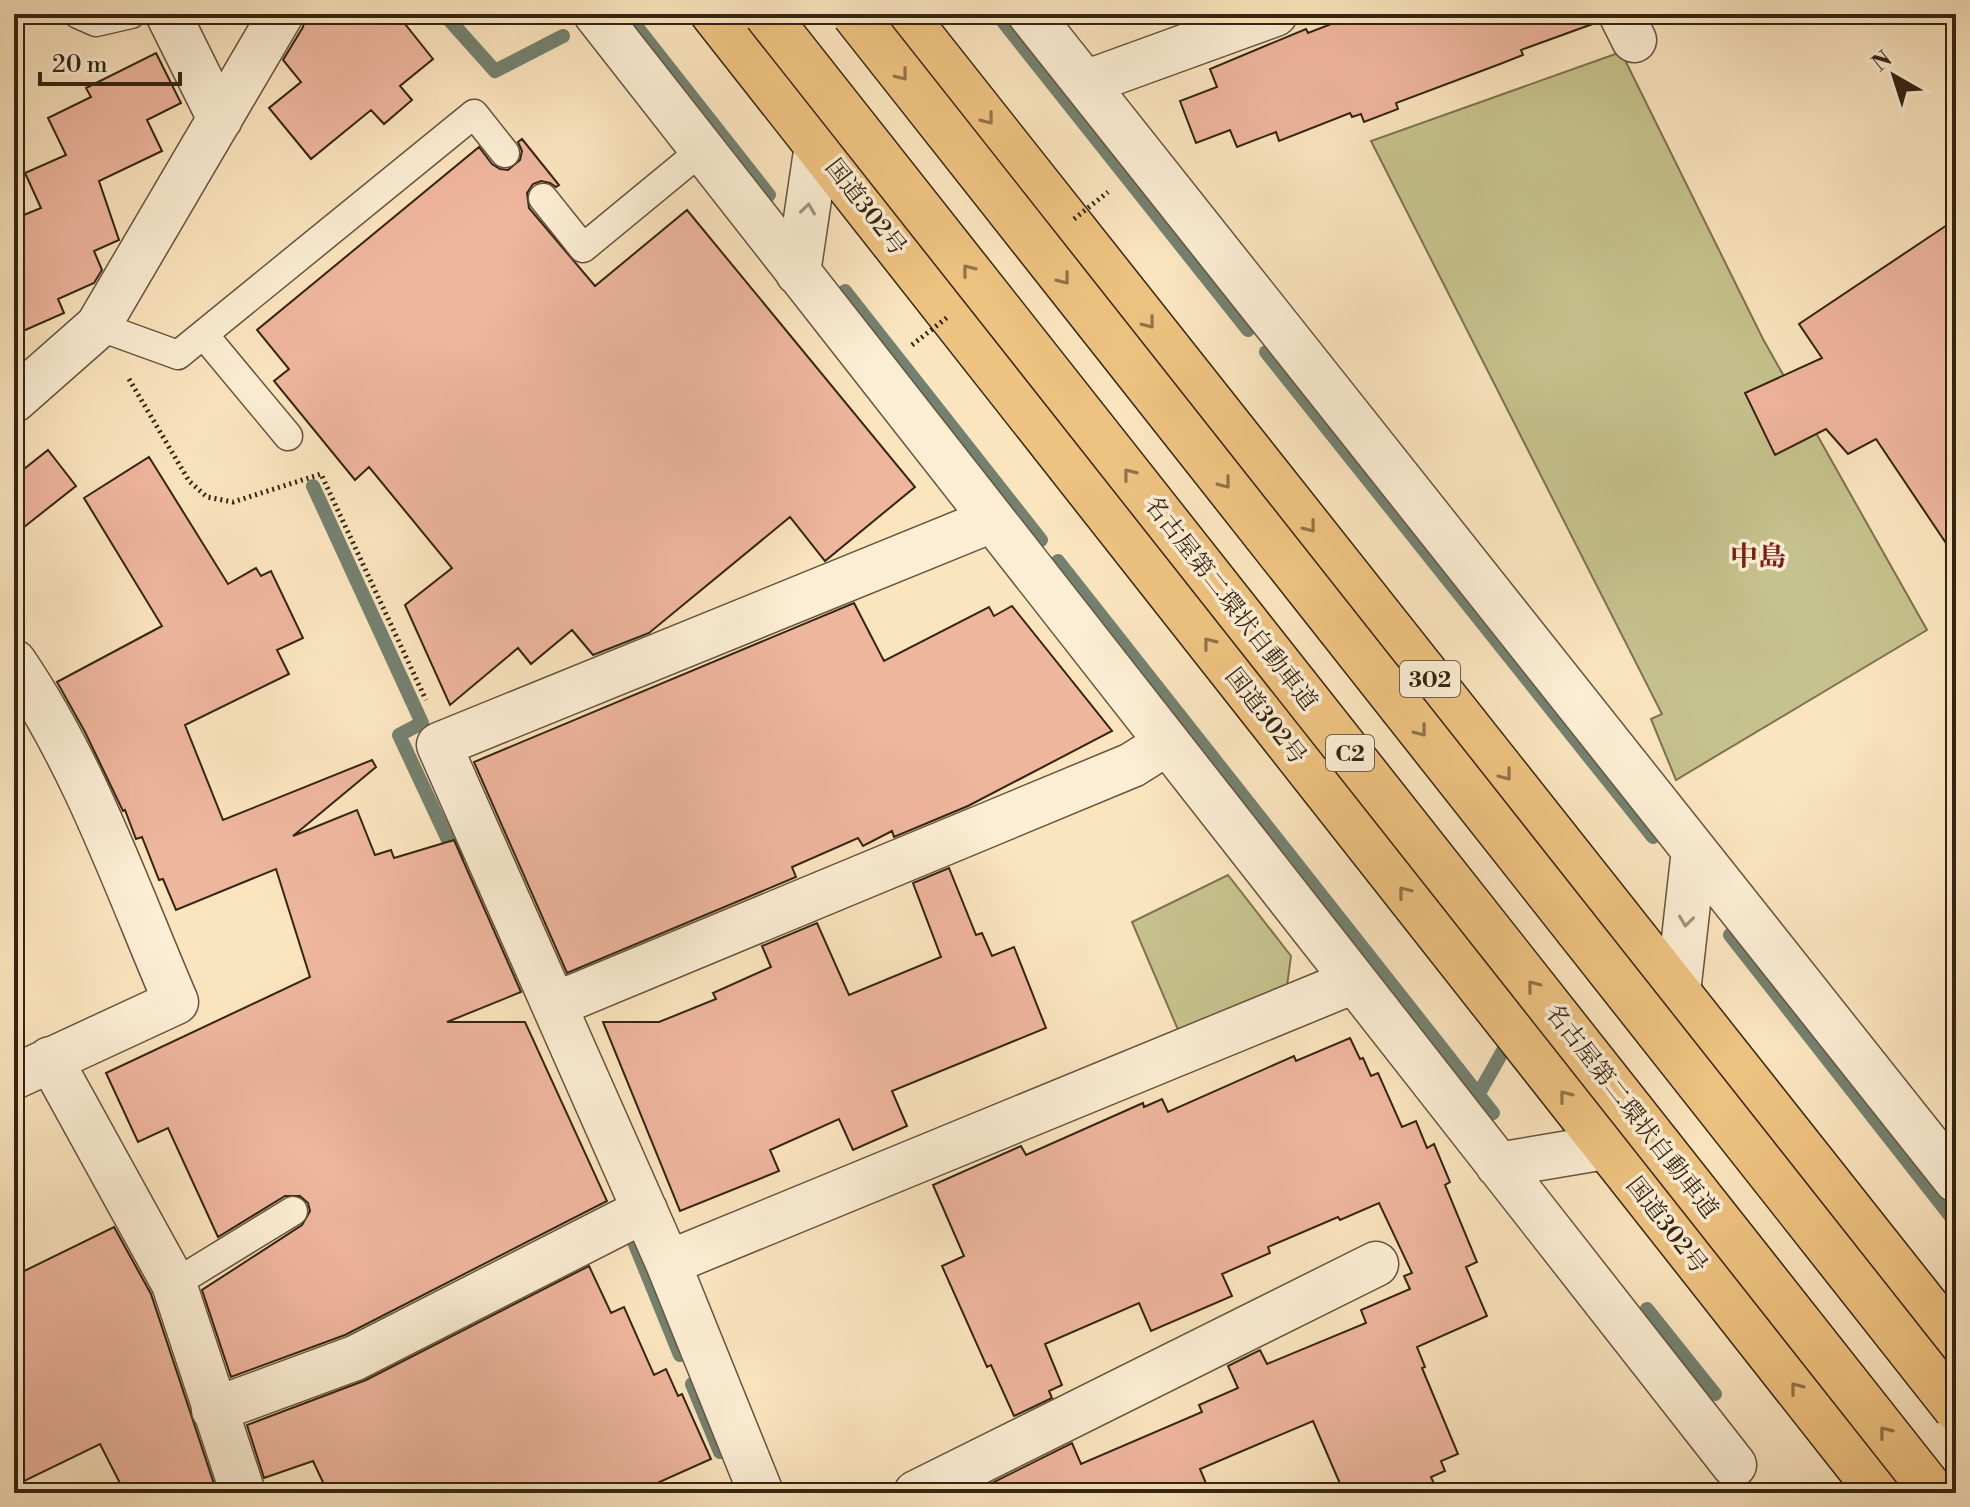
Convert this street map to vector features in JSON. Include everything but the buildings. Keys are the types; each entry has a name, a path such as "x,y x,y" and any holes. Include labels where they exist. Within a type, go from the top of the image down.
{"highway":[{"name":"国道302号","path":"713,14 1879,1493"},
{"name":"名古屋第二環状自動車道","path":"766,14 1934,1493"},
{"path":"854,14 1956,1409"},
{"name":"302","path":"904,14 1956,1343"}],"street":[{"path":"168,14 220,119"},
{"path":"14,400 98,326 281,14"},
{"path":"596,14 1734,1465"},
{"path":"1030,14 1956,1180"},
{"path":"1085,83 1275,14"},
{"path":"798,273 817,145"},
{"path":"761,1493 668,1263 439,745 992,520"},
{"path":"14,662 34,692 85,789 176,1002 32,1068 174,1284 243,1493"},
{"path":"554,1005 1132,765 1167,743"},
{"path":"1678,992 1694,850"},
{"path":"668,1263 1354,981"},
{"path":"1498,1165 1605,1147"},
{"path":"214,1410 355,1358 645,1210"},
{"path":"916,1493 1376,1264"}],"lane":[{"path":"78,14 96,22 131,14"},
{"path":"98,326 178,355 474,114 505,153"},
{"path":"543,198 583,248 702,150"},
{"path":"204,335 288,436"},
{"path":"174,1284 293,1211"}],"path":[{"path":"98,326 189,481 207,497 233,502 321,474 446,742"}],"shaded area":[{"path":"1621,52 1763,339 1927,630 1676,780 1651,719 1662,714 1371,141"},
{"path":"1228,875 1291,956 1287,986 1179,1032 1132,922"}],"waterway":[{"path":"444,14 495,71 563,36"},
{"path":"997,14 1248,330"},
{"path":"633,22 769,195"},
{"path":"845,291 1041,540"},
{"path":"1266,352 1653,837"},
{"path":"313,486 422,723 399,735 457,859"},
{"path":"1058,561 1493,1113"},
{"path":"1730,935 1952,1218"},
{"path":"1478,1095 1504,1049"},
{"path":"634,1242 680,1355"},
{"path":"1647,1309 1715,1394"},
{"path":"692,1384 720,1452"}],"district":[{"name":"中島","path":"1758,556"}]}
